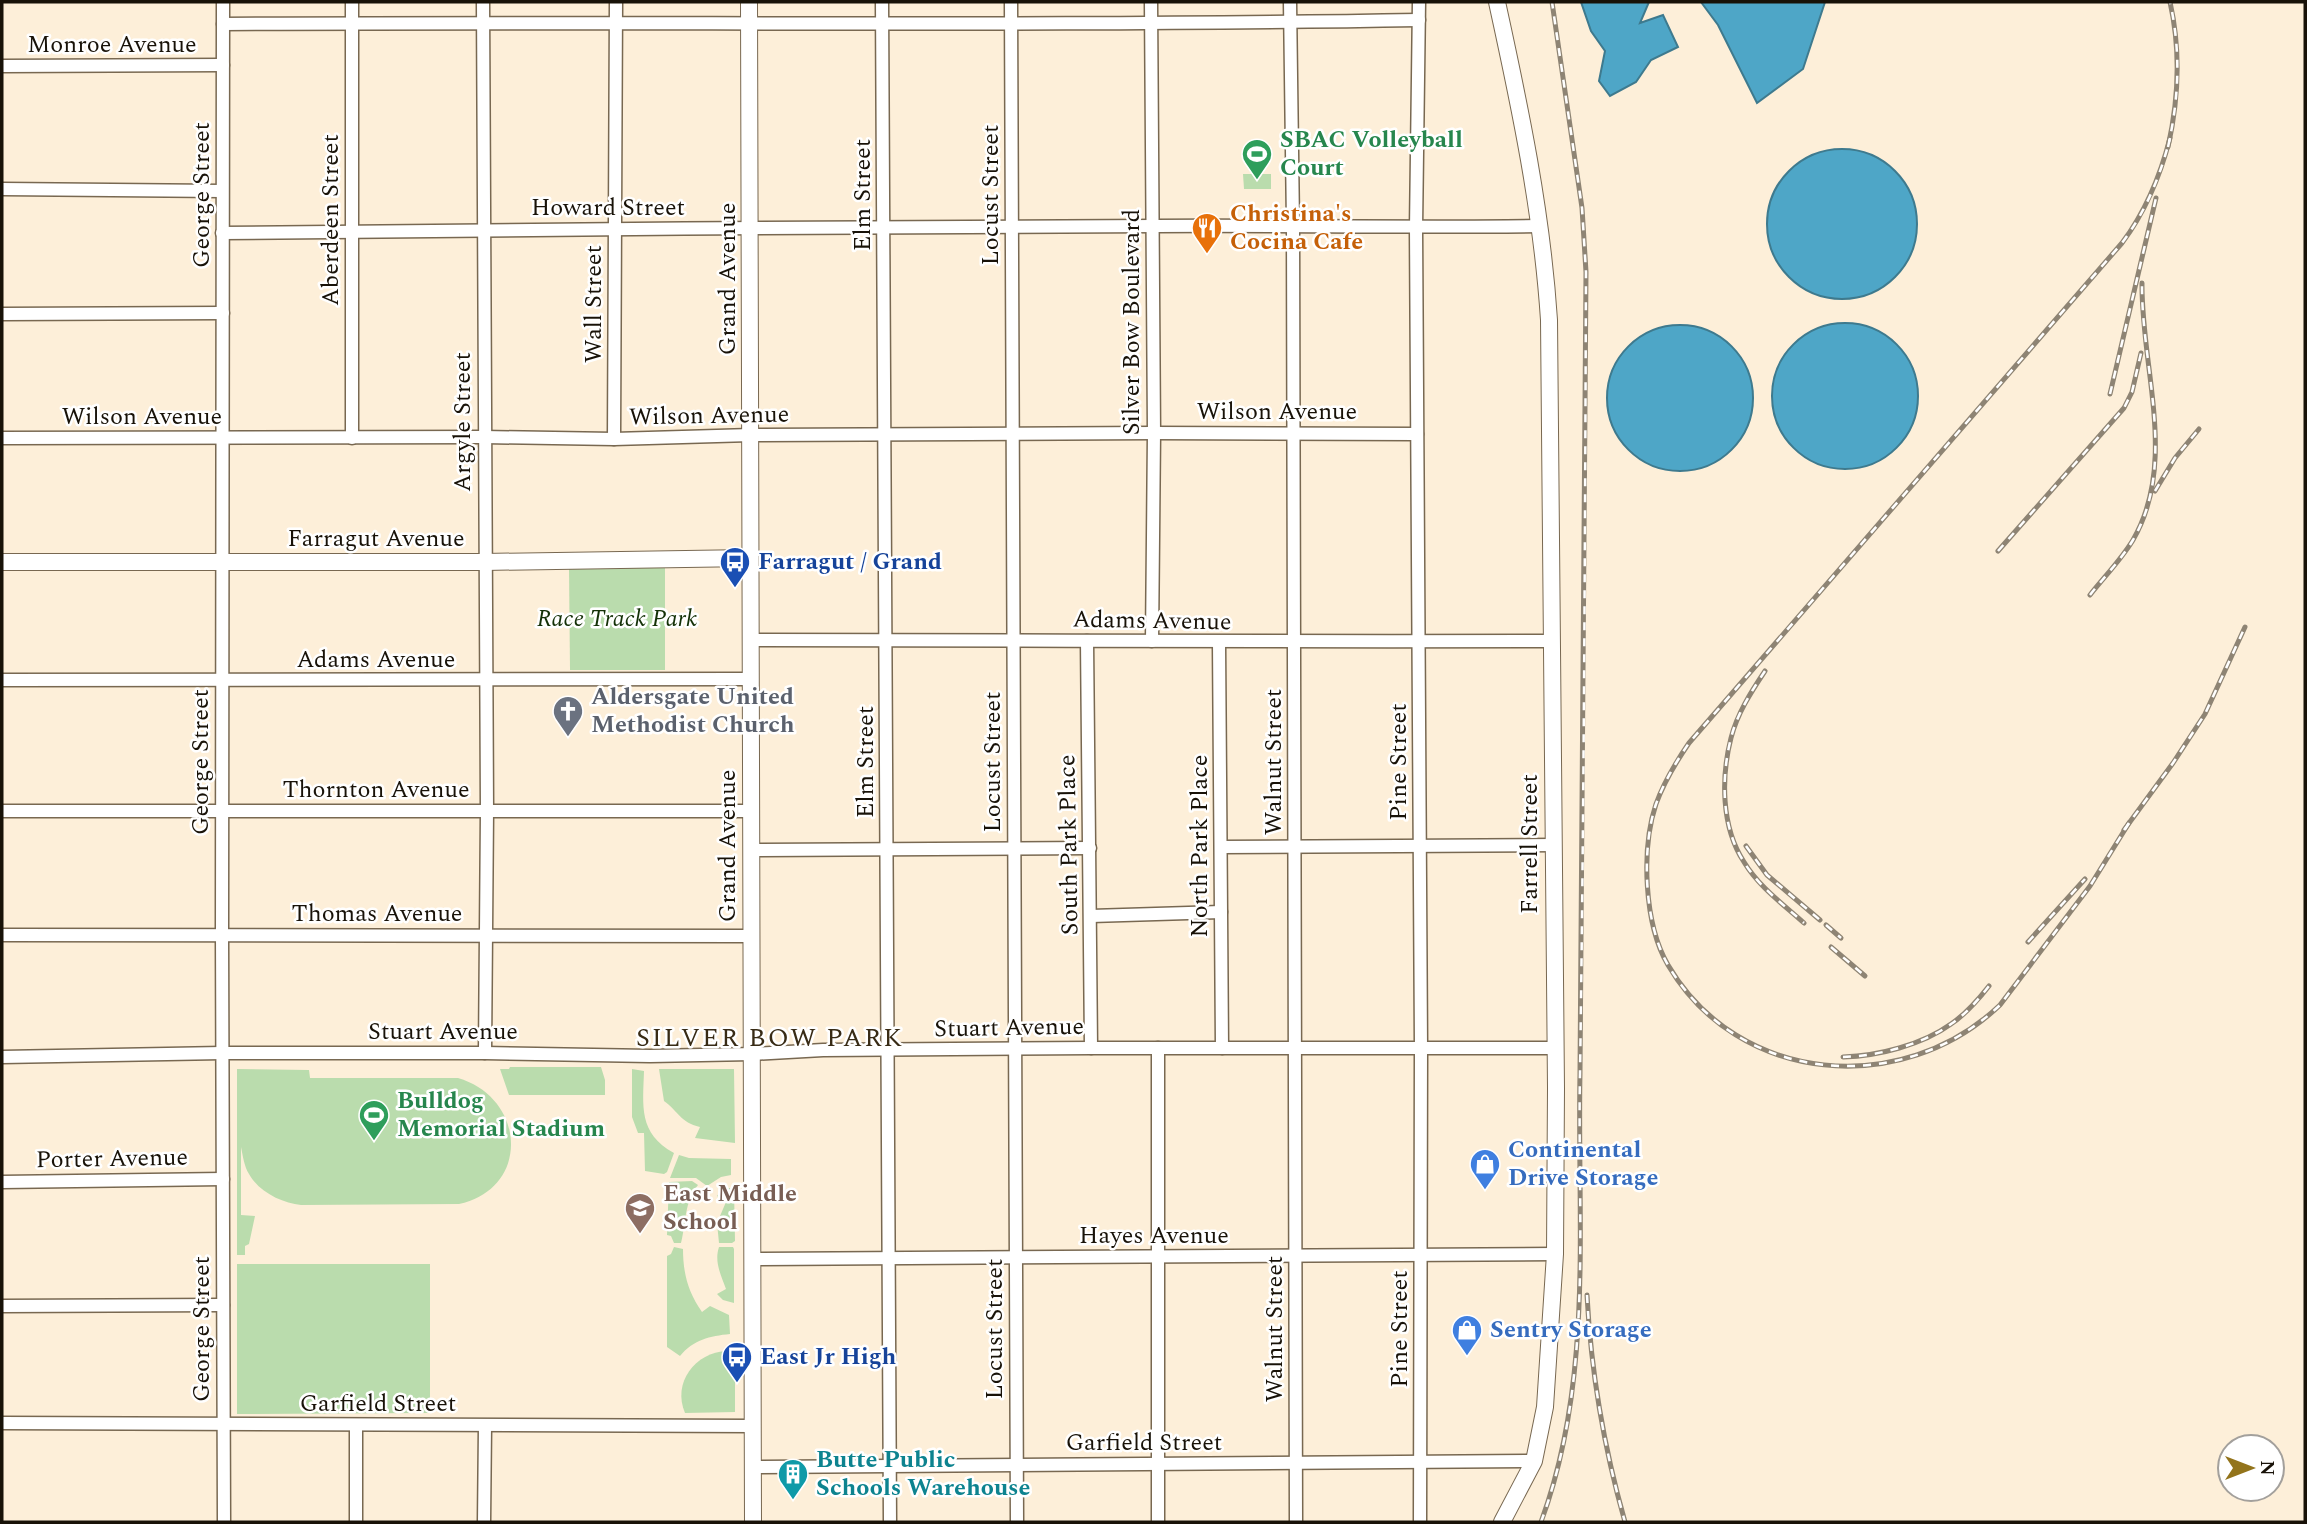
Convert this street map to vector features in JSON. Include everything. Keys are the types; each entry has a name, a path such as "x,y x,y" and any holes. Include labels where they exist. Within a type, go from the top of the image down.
{"main road":[{"name":"Grand Avenue","path":"749,2 753,1522"},
{"name":"Farrell Street","path":"1497,2 1523,129 1546,277 1550,358 1555,1048 1555,1254 1545,1407 1534,1461 1502,1522"},
{"name":"Farragut Avenue","path":"2,562 484,562 750,558"}],"street":[{"name":"George Street","path":"223,2 224,1522"},
{"name":"Aberdeen Street","path":"352,2 352,438"},
{"name":"Argyle Street","path":"483,2 487,811 485,1053"},
{"name":"Wall Street","path":"614,439 616,2"},
{"name":"Elm Street","path":"882,2 890,1522"},
{"name":"Locust Street","path":"1011,2 1017,1522"},
{"name":"Silver Bow Boulevard","path":"1152,2 1152,641"},
{"name":"Walnut Street","path":"1290,2 1293,225 1296,1522"},
{"name":"Pine Street","path":"1419,2 1416,228 1421,1048 1420,1522"},
{"name":"Monroe Avenue","path":"223,24 352,22 616,25 1419,20"},
{"name":"Monroe Avenue","path":"2,66 223,65"},
{"path":"2,189 222,191"},
{"name":"Howard Street","path":"222,233 884,227 1540,226"},
{"path":"2,314 223,313"},
{"name":"Wilson Avenue","path":"2,438 614,439 751,435 1417,434"},
{"name":"Adams Avenue","path":"751,640 1219,643 1552,641"},
{"name":"South Park Place","path":"1087,641 1091,1048"},
{"name":"North Park Place","path":"1219,643 1222,1048"},
{"name":"Adams Avenue","path":"2,680 750,680"},
{"name":"Thornton Avenue","path":"2,811 751,811"},
{"path":"1221,847 1553,845"},
{"path":"751,850 1090,848"},
{"path":"1091,916 1221,912"},
{"name":"Thomas Avenue","path":"2,935 751,936"},
{"name":"Stuart Avenue","path":"2,1057 222,1053 614,1056 1091,1048 1555,1048"},
{"path":"1158,1048 1158,1522"},
{"name":"Porter Avenue","path":"2,1182 223,1179"},
{"name":"Hayes Avenue","path":"752,1259 1555,1254"},
{"path":"2,1306 223,1305"},
{"name":"Garfield Street","path":"2,1423 753,1426"},
{"path":"355,1522 356,1424"},
{"path":"484,1522 485,1426"},
{"name":"Garfield Street","path":"753,1467 1534,1461"}],"green space":[{"name":"SBAC Volleyball Court","path":"1243,174 1271,174 1271,189 1244,189"},
{"name":"Race Track Park","path":"569,568 665,568 665,670 570,670"},
{"path":"601,1067 605,1080 605,1095 509,1095 500,1069"},
{"path":"237,1069 309,1070 310,1078 458,1078 481,1088 497,1104 507,1122 511,1142 508,1162 499,1180 482,1195 459,1204 301,1205 279,1199 259,1186 247,1171 241,1147 241,1215 255,1216 249,1244 245,1246 245,1255 237,1255"},
{"path":"632,1069 644,1071 644,1107 648,1127 662,1145 674,1153 664,1174 645,1171 644,1133 638,1133 632,1117"},
{"path":"659,1069 734,1069 735,1143 695,1138 700,1127 684,1119 664,1101"},
{"path":"679,1155 689,1158 731,1159 731,1175 721,1177 707,1186 696,1178 670,1178"},
{"path":"692,1181 698,1185 688,1206 681,1243 674,1243 671,1236 667,1235 669,1182"},
{"path":"727,1188 734,1188 735,1241 719,1243 717,1223 726,1202 717,1196"},
{"path":"674,1247 683,1249 687,1282 702,1312 710,1306 729,1315 730,1334 702,1340 690,1346 680,1356 667,1347 667,1256"},
{"path":"719,1247 734,1249 734,1303 723,1300 717,1294 726,1289 718,1263"},
{"path":"237,1264 430,1264 430,1413 237,1414"},
{"path":"727,1351 735,1354 735,1412 685,1413 682,1391 689,1371 705,1357"}],"water":[{"path":"1581,2 1649,2 1640,23 1663,15 1678,47 1651,60 1636,82 1610,96 1599,81 1605,51 1591,31"},
{"path":"1701,2 1825,2 1803,69 1757,103 1718,25"},
{"path":"1842,149 1871,154 1895,171 1912,195 1917,224 1912,253 1895,277 1871,294 1842,299 1813,294 1789,277 1772,253 1767,224 1772,195 1789,171 1813,154"},
{"path":"1845,323 1873,328 1897,344 1913,368 1918,396 1913,424 1897,448 1873,464 1845,469 1817,464 1793,448 1777,424 1772,396 1777,368 1793,344 1817,328"},
{"path":"1680,325 1708,330 1732,346 1748,370 1753,398 1748,426 1732,450 1708,466 1680,471 1652,466 1628,450 1612,426 1607,398 1612,370 1628,346 1652,330"}],"railway":[{"path":"1541,1522 1558,1468 1569,1412 1576,1356 1580,1243 1586,272 1582,208 1552,2"},
{"path":"2168,147 2177,75 2176,38 2170,2"},
{"path":"2129,823 2090,886 2000,1005 1961,1035 1917,1055 1871,1065 1824,1065 1778,1055 1736,1035 1698,1005 1668,965 1654,929 1647,886 1651,822 1663,788 1684,750 2122,243 2151,193 2170,138"},
{"path":"2110,394 2156,198"},
{"path":"2090,595 2133,540 2146,510 2153,479 2154,414 2142,283"},
{"path":"1998,551 2124,408 2132,392 2141,353"},
{"path":"2155,491 2175,458 2199,429"},
{"path":"2124,830 2205,714 2245,627"},
{"path":"1765,671 1741,712 1731,738 1725,785 1727,818 1736,848 1750,871 1804,923"},
{"path":"1746,846 1767,875 1820,920"},
{"path":"2028,942 2085,879"},
{"path":"1826,925 1841,938"},
{"path":"1831,947 1865,976"},
{"path":"1843,1057 1885,1052 1927,1038 1962,1016 1989,986"},
{"path":"1587,1295 1600,1410 1625,1522"}],"place":[{"name":"SBAC Volleyball Court","path":"1257,181"},
{"name":"Christina's Cocina Cafe","path":"1207,255"},
{"name":"Farragut / Grand","path":"735,589"},
{"name":"Aldersgate United Methodist Church","path":"568,738"},
{"name":"Bulldog Memorial Stadium","path":"374,1142"},
{"name":"Continental Drive Storage","path":"1485,1191"},
{"name":"East Middle School","path":"640,1235"},
{"name":"Sentry Storage","path":"1467,1357"},
{"name":"East Jr High","path":"737,1384"},
{"name":"Butte Public Schools Warehouse","path":"793,1501"}],"district":[{"name":"SILVER BOW PARK","path":"770,1038"}]}
